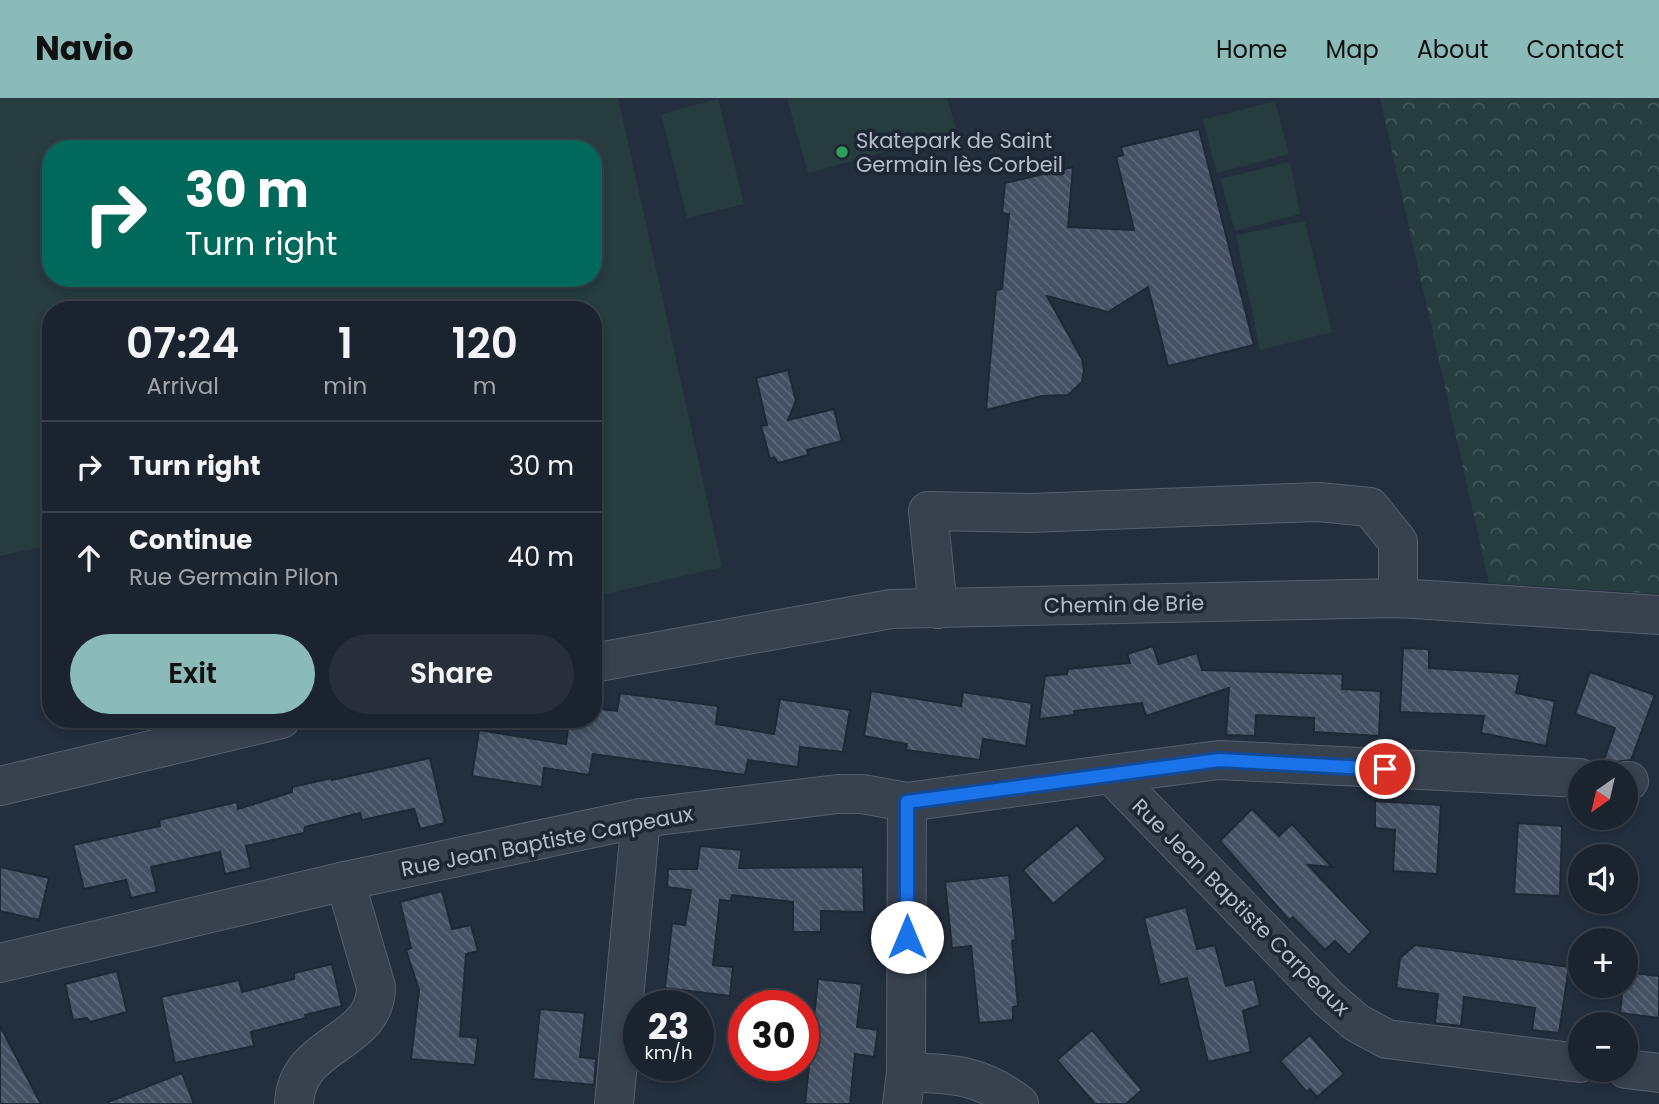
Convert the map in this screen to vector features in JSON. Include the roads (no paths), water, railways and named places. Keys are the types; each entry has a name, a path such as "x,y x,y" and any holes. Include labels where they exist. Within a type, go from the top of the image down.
{"street":[{"path":"938,608 928,511 1030,513 1318,502 1370,507 1398,542 1398,598"},
{"name":"Chemin de Brie","path":"602,661 891,609 1398,598 1659,615"},
{"path":"0,786 243,728"},
{"path":"1111,774 1219,760 1568,777"},
{"name":"Rue Jean Baptiste Carpeaux","path":"0,963 345,881 641,818 838,794 862,794 907,802 1111,774 1329,999 1357,1023 1387,1039 1568,1062"},
{"path":"907,802 904,1088 958,1074 996,1089 1019,1104"},
{"path":"614,1104 641,818"},
{"path":"294,1104 299,1083 310,1064 370,1017 376,1002 376,987 345,881"},
{"path":"1638,1070 1659,1073"}],"place":[{"name":"Skatepark de Saint Germain lès Corbeil","path":"842,152"}]}
